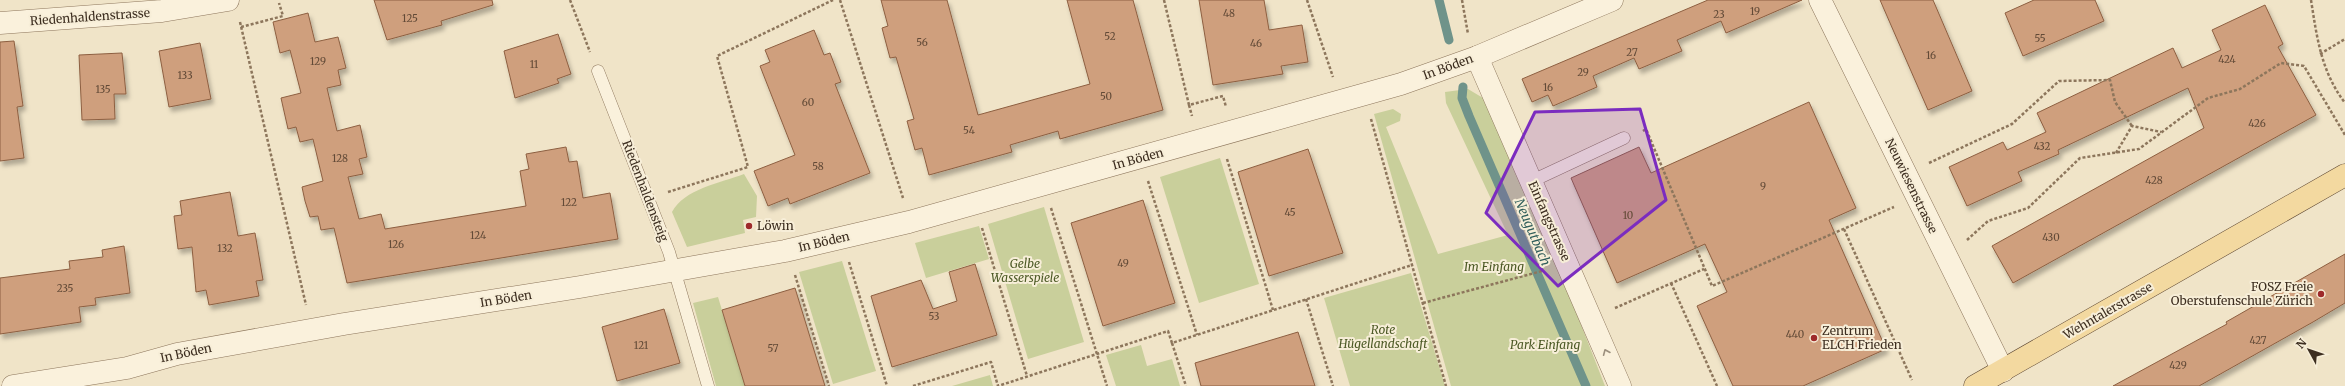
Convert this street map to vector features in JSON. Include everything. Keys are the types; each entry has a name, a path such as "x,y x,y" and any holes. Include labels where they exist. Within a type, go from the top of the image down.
{"main road":[{"name":"Wehntalerstrasse","path":"1975,386 2345,175"}],"street":[{"name":"Riedenhaldenstrasse","path":"0,23 162,11 228,0"},
{"name":"In Böden","path":"13,386 127,368 177,354 344,324 676,271 785,251 909,222 1343,102 1401,84 1473,47 1612,0"},
{"name":"Neuwiesenstrasse","path":"1820,0 2003,371"},
{"name":"Einfangstrasse","path":"1473,47 1620,386"}],"lane":[{"name":"Riedenhaldensteig","path":"598,71 676,271 708,386"},
{"path":"1532,181 1624,138"}],"path":[{"path":"570,0 598,71"},
{"path":"648,199 748,166 717,56 833,0"},
{"path":"840,0 903,200"},
{"path":"1164,0 1189,105 1223,96 1227,114"},
{"path":"1307,0 1336,84"},
{"path":"1462,0 1466,28 1473,47"},
{"path":"2311,0 2320,54 2335,90 2345,103"},
{"path":"279,3 283,16 241,27 308,310"},
{"path":"2320,54 2345,39"},
{"path":"1944,252 1965,241 1988,221 2028,208 2080,158 2139,149 2208,98 2240,89 2281,63 2304,66 2345,135"},
{"path":"1905,174 2012,124 2059,81 2110,80 2115,102 2132,126 2162,132"},
{"path":"1370,113 1446,386"},
{"path":"2116,153 2132,126"},
{"path":"1624,138 1646,129 1712,286 1916,197"},
{"path":"1225,153 1273,310"},
{"path":"1150,190 1197,335"},
{"path":"1049,202 1107,386"},
{"path":"980,222 1027,376"},
{"path":"1844,228 1912,380"},
{"path":"847,256 888,386"},
{"path":"1172,343 1412,265"},
{"path":"793,267 829,386"},
{"path":"1592,319 1704,268"},
{"path":"1423,303 1543,270"},
{"path":"1671,283 1717,386"},
{"path":"1306,299 1333,386"},
{"path":"913,386 991,362 998,386 1096,353 1168,331 1186,386"}],"highlighted area":[{"path":"1640,109 1666,200 1558,286 1486,213 1535,112"}],"green space":[{"name":"Park Einfang","path":"1468,89 1483,98 1558,266 1605,386 1451,386 1374,114 1393,109 1401,114 1400,121 1386,127 1438,254 1508,235 1446,103 1445,92"},
{"path":"1220,158 1259,284 1199,303 1160,177"},
{"path":"744,174 757,196 756,217 743,220 745,233 687,247 672,212 678,204 694,192"},
{"name":"Gelbe Wasserspiele","path":"1044,207 1084,342 1028,359 988,224"},
{"path":"979,226 989,259 926,278 915,243"},
{"path":"842,261 876,371 833,384 799,272"},
{"name":"Rote Hügellandschaft","path":"1411,273 1445,386 1350,386 1324,298"},
{"path":"718,297 745,386 716,386 693,303"},
{"path":"1141,345 1147,366 1172,359 1180,386 1116,386 1106,355"},
{"path":"990,375 993,386 952,386"}],"building":[{"path":"374,0 492,0 493,5 441,21 442,25 387,40"},
{"path":"881,0 947,0 978,115 1090,84 1067,0 1133,0 1163,110 1060,139 1058,131 1010,145 1012,152 929,175 922,148 915,150 907,121 914,119 896,57 890,58 882,28 888,26"},
{"path":"1199,0 1264,0 1269,30 1302,25 1308,62 1281,66 1283,74 1213,85"},
{"path":"1708,0 1802,0 1726,33 1721,21 1677,40 1682,51 1639,69 1634,58 1593,76 1597,87 1553,106 1548,95 1532,102 1522,79"},
{"path":"1880,0 1933,0 1972,91 1928,110"},
{"path":"2034,0 2095,0 2104,21 2023,56 2005,13"},
{"path":"2265,5 2283,44 2278,47 2316,115 2013,283 1992,246 2204,128 2188,88 2058,150 2059,154 2018,172 2022,181 1967,206 1949,167 2003,142 2007,150 2046,132 2037,113 2173,48 2182,68 2221,50 2212,30"},
{"path":"308,13 315,42 338,37 346,68 338,70 341,85 327,88 337,131 360,125 367,157 359,159 363,174 348,177 359,219 381,214 385,229 526,206 520,171 529,169 526,154 566,147 569,162 577,161 583,198 610,193 618,239 347,283 334,228 321,230 318,216 310,217 305,201 302,187 323,181 313,139 300,142 296,127 288,129 281,98 301,93 290,50 280,53 273,22"},
{"path":"814,30 824,55 830,53 841,82 835,84 870,173 790,204 788,198 768,206 754,171 795,155 760,66 770,62 765,50"},
{"path":"558,34 571,74 557,79 559,83 515,98 504,51"},
{"path":"14,41 23,106 17,107 24,158 0,161 0,42"},
{"path":"200,43 211,99 169,107 159,51"},
{"path":"122,53 126,94 114,94 115,119 82,120 79,55"},
{"path":"1809,102 1856,208 1829,220 1886,349 1803,386 1733,386 1697,306 1727,292 1705,244 1617,283 1571,178 1639,147 1651,173"},
{"path":"1308,149 1343,253 1269,276 1238,172"},
{"path":"230,192 238,236 255,233 263,280 256,281 259,296 209,305 206,290 196,292 192,247 178,249 174,216 182,215 180,201"},
{"path":"1143,200 1175,303 1103,326 1071,223"},
{"path":"124,246 130,293 95,298 96,305 79,307 81,322 0,334 0,278 70,269 69,261 103,257 102,250"},
{"path":"2345,254 2345,303 2313,322 2199,386 2113,386 2227,324 2226,322"},
{"path":"975,264 997,335 892,367 871,296 921,280 933,309 957,301 949,272"},
{"path":"795,288 825,386 745,386 722,310"},
{"path":"664,309 680,363 617,381 602,327"},
{"path":"1298,332 1315,386 1201,386 1195,363"}],"waterway":[{"name":"Neugutbach","path":"1439,0 1449,40"},
{"name":"Neugutbach","path":"1463,87 1462,98 1469,116 1586,386"}],"place":[{"name":"Löwin","path":"749,226"},
{"name":"FOSZ Freie Oberstufenschule Zürich","path":"2321,294"},
{"name":"Zentrum ELCH Frieden","path":"1814,338"}],"park label":[{"name":"Im Einfang","path":"1494,267"}]}
